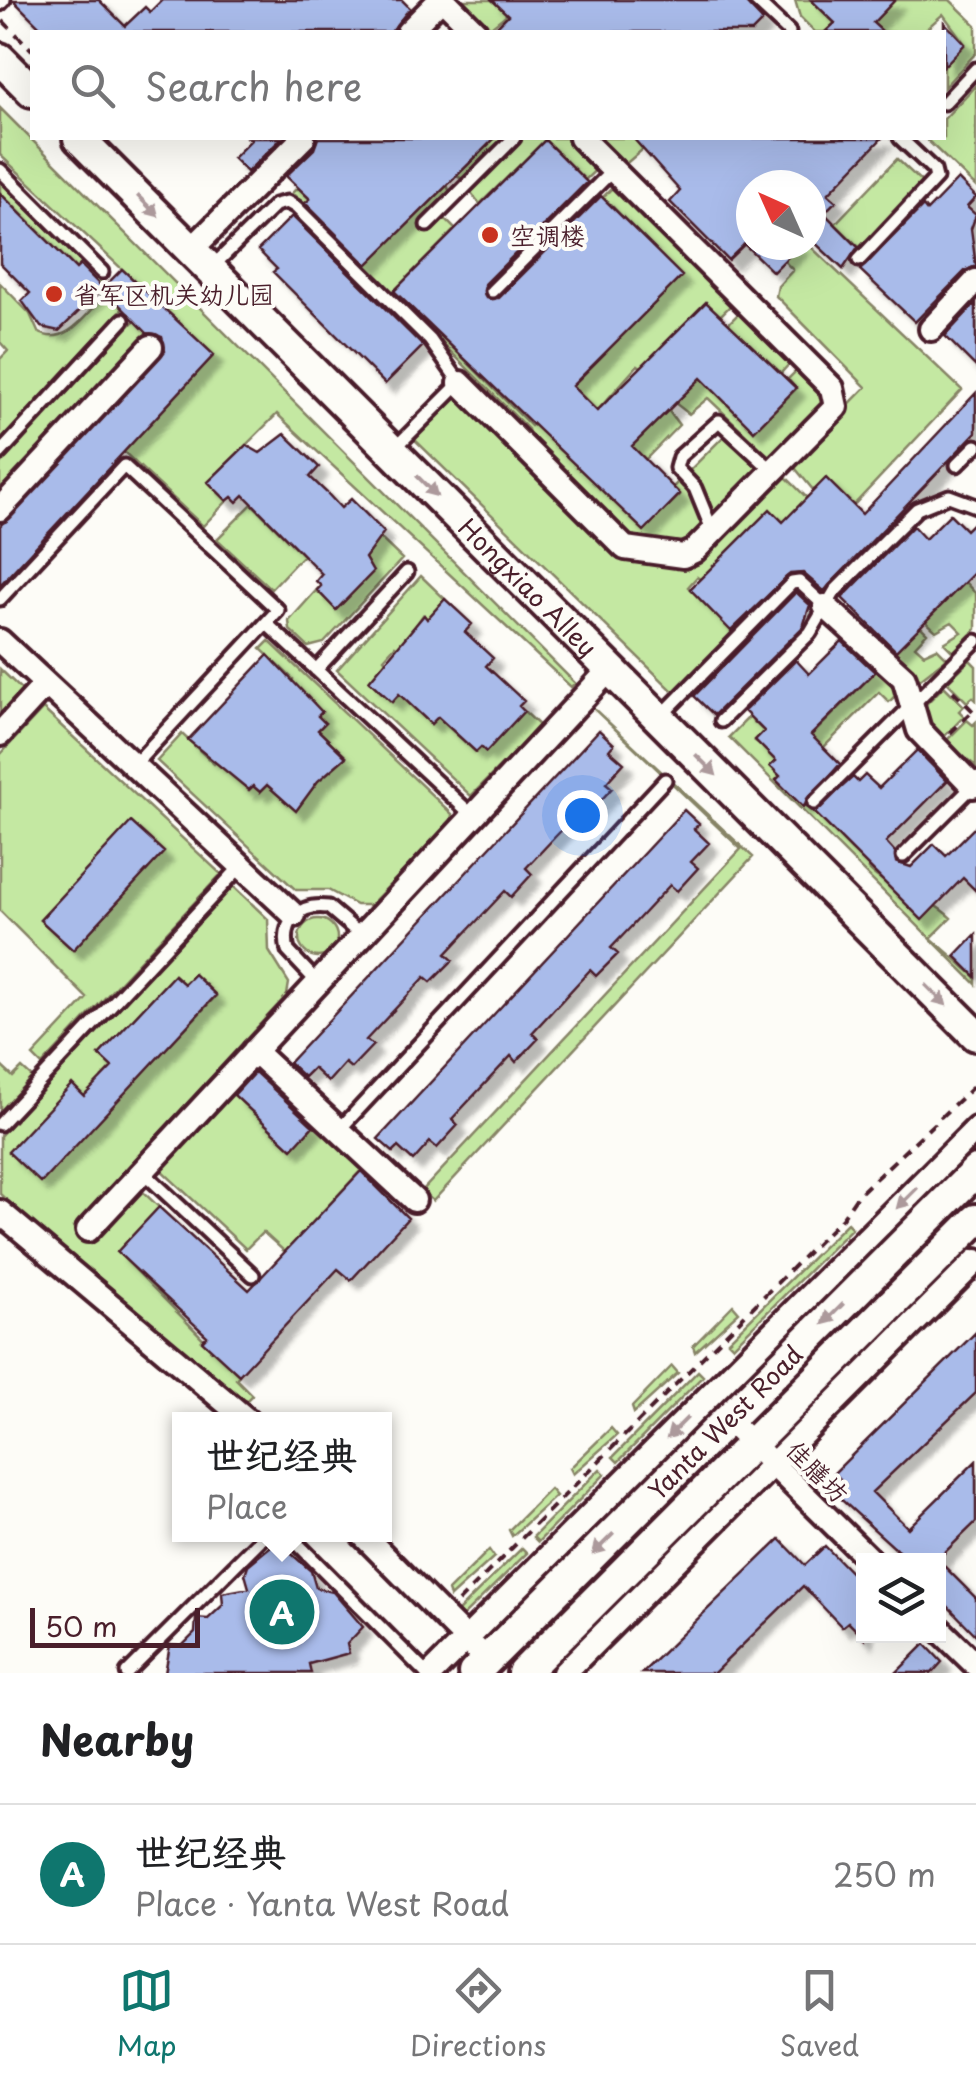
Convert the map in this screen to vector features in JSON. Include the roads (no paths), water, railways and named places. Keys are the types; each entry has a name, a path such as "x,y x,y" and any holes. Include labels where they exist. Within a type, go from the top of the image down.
{"main road":[{"path":"0,59 30,89"},
{"name":"Hongxiao Alley","path":"81,140 976,1035"},
{"name":"Yanta West Road","path":"476,1657 728,1420 976,1171"},
{"name":"Yanta West Road","path":"523,1673 762,1454 976,1220"}],"street":[{"path":"410,30 442,0 474,30"},
{"path":"200,259 301,140"},
{"path":"460,383 625,548 683,556 713,532 832,413 836,394 584,140"},
{"path":"931,328 976,281"},
{"path":"0,509 151,346"},
{"path":"825,606 904,678 924,737 974,784"},
{"path":"0,642 294,916"},
{"path":"88,1230 610,669"},
{"path":"0,734 46,684"},
{"path":"254,1051 414,1200"},
{"path":"429,1673 476,1657 976,1129"},
{"path":"0,1212 237,1412"},
{"path":"564,1673 762,1454 976,1262"},
{"name":"佳膳坊","path":"728,1420 863,1553"},
{"path":"370,1542 444,1616 476,1657"},
{"path":"946,1636 976,1664"}],"lane":[{"path":"760,2 787,30"},
{"path":"946,101 976,69"},
{"path":"427,225 512,140"},
{"path":"859,260 935,180 934,170 906,140"},
{"path":"0,170 102,272"},
{"path":"492,291 614,170"},
{"path":"200,259 275,205 291,203 430,340 460,383 392,451"},
{"path":"0,453 123,320"},
{"path":"713,532 695,488 676,464 711,424 726,424 774,472"},
{"path":"957,465 976,446"},
{"path":"0,599 124,466 278,610 133,766"},
{"path":"721,722 810,633 825,606 924,503 948,496 976,506"},
{"path":"316,670 408,572"},
{"path":"659,718 792,583 799,582 825,606"},
{"path":"266,623 473,816"},
{"path":"814,803 974,647"},
{"path":"339,1130 665,780"},
{"path":"903,856 974,784"},
{"path":"0,1124 241,866"},
{"path":"318,983 288,951 286,927 294,916 304,908 328,908 362,936"},
{"path":"142,1172 253,1275"},
{"path":"127,1673 258,1542"},
{"path":"296,1542 429,1673"}],"place":[{"name":"空调楼","path":"490,235"},
{"name":"省军区机关幼儿园","path":"54,294"},
{"name":"世纪经典","path":"282,1612"}]}
